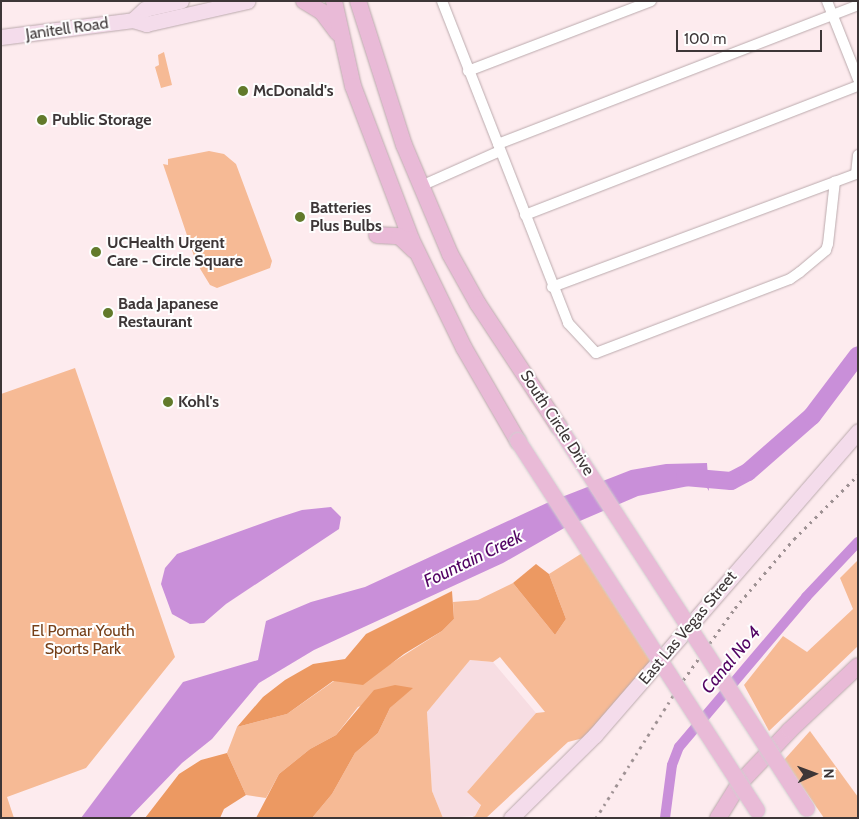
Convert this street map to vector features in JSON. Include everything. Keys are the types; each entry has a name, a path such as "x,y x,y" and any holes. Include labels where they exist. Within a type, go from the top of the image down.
{"main road":[{"path":"304,1 322,12 342,40"},
{"path":"334,1 353,86 392,194 418,257 464,348 518,441 759,814"},
{"name":"South Circle Drive","path":"358,1 389,102 420,186 466,283 810,814"},
{"path":"392,194 389,224 377,235 399,236 410,244 418,257"},
{"path":"718,818 739,784 790,730 858,666"}],"street":[{"name":"Janitell Road","path":"133,20 145,9 180,1"},
{"name":"Janitell Road","path":"1,37 133,20 146,24 248,1"},
{"path":"442,1 552,287 568,323 596,353 790,279 826,250 835,181"},
{"path":"468,71 651,1"},
{"path":"827,1 858,79"},
{"path":"420,186 499,147 858,5"},
{"path":"525,214 858,86"},
{"path":"552,287 856,174 858,155"},
{"name":"East Las Vegas Street","path":"511,818 601,729 858,431"}],"shaded area":[{"path":"536,564 549,574 566,619 555,635 513,583"},
{"path":"452,591 454,619 442,631 404,654 363,685 333,681 287,714 237,727 263,697 285,680 313,664 345,659 366,634"},
{"path":"470,660 493,662 536,713 467,792 481,804 475,816 443,818 432,791 427,712"},
{"path":"395,685 413,688 390,708 378,733 355,753 332,794 312,818 256,818 279,774 310,749 336,735 374,690"},
{"path":"227,753 246,795 224,809 220,818 145,818 179,774 201,760"}],"green space":[{"path":"164,52 172,85 161,88 155,67 159,65 158,55"},
{"path":"209,151 224,154 236,164 272,261 270,268 217,288 210,285 196,262 163,164 168,165 168,159"},
{"name":"El Pomar Youth Sports Park","path":"75,368 175,657 86,768 7,797 14,818 1,818 1,394"},
{"path":"587,550 664,656 595,735 568,742 486,818 470,818 475,816 481,805 467,792 536,713 545,712 500,657 493,662 470,660 427,712 432,791 443,818 312,818 332,794 355,753 378,733 390,708 412,688 358,707 336,735 310,749 279,774 266,798 246,795 227,753 237,727 287,714 334,681 384,668 442,631 454,619 453,602 478,600 513,583 555,635 566,619 549,574"},
{"path":"858,560 858,646 769,731 744,685 783,636 807,652 853,609 840,578"},
{"path":"810,731 858,797 858,818 824,818 784,760"}],"water":[{"path":"707,463 709,491 704,483 638,496 566,527 503,563 314,650 259,683 212,739 182,763 129,818 81,818 183,682 258,660 266,621 311,602 365,587 549,502 631,470 666,464"},
{"path":"331,507 341,517 339,529 226,604 204,623 190,624 172,614 161,584 165,568 177,554 302,510"}],"waterway":[{"name":"Fountain Creek","path":"685,477 731,481 748,472 812,416 858,355"},
{"name":"Canal No 4","path":"665,818 672,765 679,747 806,597 858,542"}],"railway":[{"path":"596,818 679,686 735,608 794,539 858,475"}],"place":[{"name":"McDonald's","path":"243,91"},
{"name":"Public Storage","path":"42,120"},
{"name":"Batteries Plus Bulbs","path":"300,217"},
{"name":"UCHealth Urgent Care - Circle Square","path":"96,252"},
{"name":"Bada Japanese Restaurant","path":"108,313"},
{"name":"Kohl's","path":"168,402"}]}
